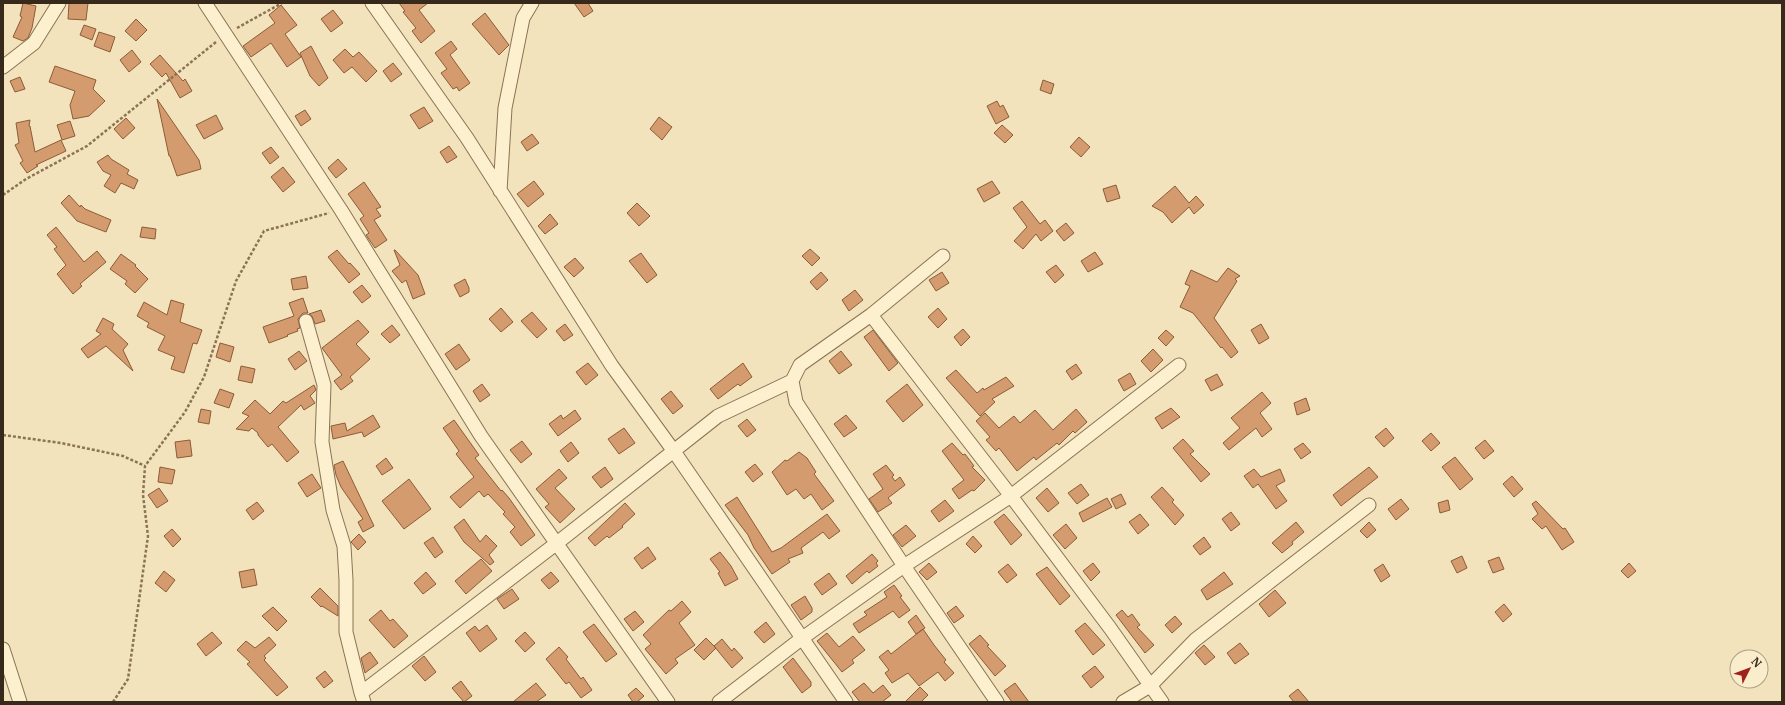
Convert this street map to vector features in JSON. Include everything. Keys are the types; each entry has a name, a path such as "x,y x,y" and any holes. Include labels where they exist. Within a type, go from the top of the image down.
{"street":[{"path":"3,67 34,43 59,3"},
{"path":"205,3 341,210 481,436 668,702"},
{"path":"372,3 467,138 612,366 673,450 801,639 846,702"},
{"path":"500,191 505,108 523,18 532,3"},
{"path":"942,256 871,315 800,365 792,381 796,402 904,566 997,702"},
{"path":"871,315 1012,496 1110,628 1162,702"},
{"path":"306,321 324,385 322,442 333,510 344,546 346,580 346,632 363,697 673,450 718,416 792,381"},
{"path":"719,702 801,639 904,566 1012,496 1179,365"},
{"path":"1123,702 1150,686 1194,640 1369,505"},
{"path":"3,649 20,702"}],"path":[{"path":"3,195 26,179 87,146 225,34 282,3"},
{"path":"113,702 128,679 148,536 143,495 145,466 186,412 204,377 236,281 264,231 341,210"},
{"path":"3,435 61,443 123,456 145,466"}],"building":[{"path":"23,3 36,6 32,28 28,38 23,41 13,37 22,17 20,16"},
{"path":"69,3 88,3 86,20 68,19"},
{"path":"399,3 428,3 419,10 435,31 421,43 412,31 416,28 403,12 405,11"},
{"path":"574,3 588,3 593,11 584,17"},
{"path":"281,5 297,25 285,34 301,57 287,67 271,43 251,57 243,46 275,23 269,15"},
{"path":"333,10 343,23 331,32 321,19"},
{"path":"485,13 509,45 499,55 472,24"},
{"path":"136,19 147,30 136,41 125,31"},
{"path":"84,25 96,29 92,40 80,35"},
{"path":"99,32 115,37 110,52 94,46"},
{"path":"451,41 457,49 450,55 470,83 459,91 457,87 453,89 441,73 447,69 435,53"},
{"path":"311,46 328,78 319,86 310,76 300,53"},
{"path":"345,49 353,57 359,52 377,71 366,82 352,67 344,73 333,60"},
{"path":"132,50 141,62 129,72 120,60"},
{"path":"160,55 183,81 185,79 192,91 180,98 166,73 162,77 150,64"},
{"path":"393,63 402,74 391,82 383,71"},
{"path":"55,66 96,80 93,89 105,101 89,116 73,119 70,105 75,91 49,82"},
{"path":"20,77 25,89 15,92 10,81"},
{"path":"1043,80 1054,84 1051,94 1040,90"},
{"path":"157,99 199,160 201,169 177,176 169,156"},
{"path":"997,101 1000,107 1003,105 1009,117 996,124 987,106"},
{"path":"424,107 433,121 419,129 410,115"},
{"path":"305,110 311,119 301,126 295,116"},
{"path":"216,115 223,129 204,139 196,125"},
{"path":"659,117 672,127 662,140 650,129"},
{"path":"126,118 135,128 123,139 114,129"},
{"path":"30,120 29,126 35,152 61,140 66,151 36,165 38,166 27,173 20,163 23,161 15,145 19,143 16,123"},
{"path":"70,121 75,136 62,140 57,125"},
{"path":"1002,125 1013,135 1005,143 994,133"},
{"path":"532,134 539,143 527,151 521,142"},
{"path":"1079,137 1090,147 1081,157 1070,147"},
{"path":"449,146 457,157 447,163 440,152"},
{"path":"271,147 279,157 270,164 262,153"},
{"path":"108,155 111,159 129,170 127,174 138,180 134,189 121,183 115,193 104,186 111,175 103,171 97,162"},
{"path":"338,159 347,169 336,178 328,168"},
{"path":"283,167 295,182 283,192 271,177"},
{"path":"534,181 544,194 528,207 517,194"},
{"path":"992,181 1000,193 984,202 977,189"},
{"path":"364,182 381,207 376,209 381,216 374,220 387,240 375,248 366,235 369,233 360,219 364,216 348,194"},
{"path":"1116,185 1120,198 1107,202 1103,189"},
{"path":"1175,186 1189,203 1196,196 1204,205 1194,214 1189,207 1172,223 1163,212 1152,206"},
{"path":"69,195 80,207 81,205 85,209 111,220 106,232 77,221 61,203"},
{"path":"1022,201 1040,224 1045,220 1053,231 1041,241 1036,234 1023,249 1014,241 1027,227 1013,208"},
{"path":"637,203 650,216 639,226 627,213"},
{"path":"550,214 558,224 545,234 538,226"},
{"path":"1066,223 1074,233 1064,241 1056,231"},
{"path":"56,227 84,262 97,251 106,262 80,284 82,286 73,294 57,274 66,265 54,249 57,247 47,235"},
{"path":"142,227 156,229 155,239 140,237"},
{"path":"810,249 820,258 812,266 802,256"},
{"path":"337,250 360,274 349,283 328,257"},
{"path":"394,250 418,275 425,294 413,299 406,280 402,283 392,271 400,265"},
{"path":"1095,252 1103,264 1088,272 1081,261"},
{"path":"641,253 657,275 647,283 629,261"},
{"path":"121,254 136,265 135,266 148,279 135,293 125,284 127,281 110,269"},
{"path":"575,258 584,268 574,277 564,267"},
{"path":"1056,265 1064,275 1055,283 1046,272"},
{"path":"1228,268 1240,276 1235,279 1237,281 1214,318 1238,352 1231,358 1193,313 1180,307 1190,286 1185,284 1191,270 1217,282"},
{"path":"821,272 828,280 817,290 810,282"},
{"path":"942,272 949,283 936,291 929,280"},
{"path":"306,276 308,288 293,290 291,279"},
{"path":"465,279 469,292 460,297 454,285"},
{"path":"362,285 371,296 362,303 353,292"},
{"path":"855,290 863,300 849,311 842,300"},
{"path":"303,298 308,313 303,313 298,319 300,328 297,329 298,331 269,343 263,327 294,316 289,303"},
{"path":"171,300 184,304 180,322 202,330 197,344 193,343 184,373 171,369 175,357 158,350 165,336 147,327 149,323 137,316 144,302 167,315"},
{"path":"501,308 513,322 501,332 489,319"},
{"path":"938,308 947,319 938,328 928,317"},
{"path":"321,310 325,321 315,324 312,316 309,314"},
{"path":"532,312 547,329 537,338 521,321"},
{"path":"103,318 114,324 112,329 128,344 123,350 133,371 106,346 88,358 81,349 101,334 96,331"},
{"path":"358,320 369,332 356,344 370,359 350,377 353,381 341,390 334,381 342,375 322,348"},
{"path":"565,324 573,335 564,341 556,331"},
{"path":"1261,324 1269,338 1259,344 1251,330"},
{"path":"392,325 400,335 390,343 381,334"},
{"path":"963,329 970,337 961,346 954,337"},
{"path":"873,330 898,363 889,371 864,337"},
{"path":"1166,330 1174,337 1166,346 1158,338"},
{"path":"220,343 234,347 230,362 216,357"},
{"path":"459,344 470,360 456,370 445,354"},
{"path":"1153,349 1163,360 1151,372 1141,361"},
{"path":"299,351 307,361 295,370 288,359"},
{"path":"841,351 852,365 839,374 829,361"},
{"path":"588,363 598,375 586,385 576,372"},
{"path":"743,363 752,377 740,386 738,384 718,399 710,389"},
{"path":"1076,364 1082,373 1072,380 1066,371"},
{"path":"241,366 255,369 252,383 238,380"},
{"path":"956,370 977,393 983,388 984,390 1006,377 1014,386 992,399 995,402 980,416 946,378"},
{"path":"1130,373 1136,384 1124,391 1118,380"},
{"path":"1217,374 1223,385 1211,391 1205,380"},
{"path":"482,384 490,395 480,402 473,391"},
{"path":"907,384 923,405 903,422 886,401"},
{"path":"314,385 316,390 310,396 315,403 304,410 301,405 278,427 299,452 287,462 272,444 268,447 258,433 252,428 249,431 236,429 249,416 242,413 255,400 270,414 283,401 286,403"},
{"path":"220,389 234,394 229,408 214,403"},
{"path":"671,391 683,406 673,414 661,399"},
{"path":"1262,392 1271,403 1260,413 1272,429 1262,437 1256,428 1229,450 1223,443 1240,428 1231,418"},
{"path":"1306,398 1310,410 1297,415 1294,403"},
{"path":"1171,408 1180,417 1162,429 1155,418"},
{"path":"201,409 211,411 209,424 198,422"},
{"path":"1076,409 1087,422 1075,433 1073,431 1059,445 1057,443 1036,460 1034,457 1017,471 999,448 996,451 986,440 990,437 976,421 985,413 999,428 1014,416 1020,423 1035,410 1053,430"},
{"path":"575,410 581,419 558,436 549,424 561,415 563,419"},
{"path":"373,415 380,427 364,437 362,432 333,439 331,426 345,423 347,431"},
{"path":"846,415 857,428 844,437 834,424"},
{"path":"747,419 756,430 747,437 738,426"},
{"path":"454,420 479,455 475,458 501,491 502,490 509,498 535,535 521,546 510,532 515,527 503,514 505,512 488,494 484,497 479,491 460,508 450,497 474,477 456,454 459,451 443,428"},
{"path":"624,428 635,443 619,454 608,439"},
{"path":"1386,428 1394,438 1384,447 1375,437"},
{"path":"1431,433 1440,443 1431,451 1422,441"},
{"path":"1183,439 1194,451 1190,454 1210,474 1201,482 1173,448"},
{"path":"190,440 192,456 177,458 175,442"},
{"path":"1485,440 1494,451 1484,459 1475,448"},
{"path":"522,441 532,454 521,463 510,450"},
{"path":"571,442 579,453 568,462 560,451"},
{"path":"952,443 963,455 965,454 974,466 972,467 985,480 974,491 972,490 959,499 952,489 964,480 942,451"},
{"path":"1303,443 1311,452 1301,459 1294,449"},
{"path":"799,452 807,458 816,472 814,474 834,501 822,510 811,494 804,499 796,489 787,495 772,472 785,460 787,461"},
{"path":"1455,457 1473,479 1460,490 1442,467"},
{"path":"386,458 393,468 382,475 376,466"},
{"path":"343,461 374,526 363,532 358,522 363,519 341,487 336,475 334,465"},
{"path":"755,464 763,474 753,482 745,472"},
{"path":"886,465 894,475 892,477 895,481 900,477 905,485 888,498 892,503 878,512 869,499 883,489 873,474"},
{"path":"160,467 175,470 172,484 158,482"},
{"path":"605,467 613,479 601,488 592,477"},
{"path":"1369,467 1378,477 1341,506 1333,495"},
{"path":"559,469 567,478 555,488 575,509 560,523 545,507 549,504 536,489"},
{"path":"1254,469 1261,477 1280,469 1285,481 1276,486 1287,501 1276,509 1258,484 1253,488 1244,476"},
{"path":"312,474 321,488 307,497 298,483"},
{"path":"1512,476 1523,489 1514,497 1503,484"},
{"path":"409,479 431,509 404,529 382,501"},
{"path":"1081,484 1089,495 1077,504 1068,493"},
{"path":"1162,487 1174,500 1172,502 1184,515 1175,525 1151,497"},
{"path":"159,488 168,501 157,508 148,495"},
{"path":"1047,488 1059,503 1048,512 1036,498"},
{"path":"1121,494 1126,504 1116,509 1111,499"},
{"path":"737,497 772,552 781,548 827,514 840,531 829,539 823,532 801,548 803,553 788,559 790,562 772,574 754,548 748,535 725,505"},
{"path":"1107,498 1112,507 1083,522 1079,513"},
{"path":"1401,499 1409,509 1396,520 1388,509"},
{"path":"945,500 954,511 939,522 931,511"},
{"path":"1448,500 1450,510 1440,513 1438,503"},
{"path":"1536,501 1563,529 1565,528 1574,542 1562,550 1546,526 1542,529 1532,519 1538,514 1532,504"},
{"path":"257,502 264,511 253,520 246,510"},
{"path":"625,503 635,514 622,526 623,527 609,538 607,536 595,546 588,538"},
{"path":"1231,512 1240,524 1231,531 1222,519"},
{"path":"1004,514 1022,535 1011,545 994,522"},
{"path":"1140,514 1149,525 1138,534 1129,522"},
{"path":"464,519 480,542 486,535 497,546 489,555 494,562 490,565 464,542 454,527"},
{"path":"1296,522 1304,532 1282,553 1272,543"},
{"path":"1369,522 1376,530 1367,538 1360,531"},
{"path":"1066,524 1077,538 1065,549 1053,535"},
{"path":"906,525 916,536 902,547 893,535"},
{"path":"172,529 181,539 173,547 164,536"},
{"path":"359,534 366,542 358,550 351,542"},
{"path":"973,536 982,546 975,553 966,544"},
{"path":"433,537 443,552 435,558 424,543"},
{"path":"1204,537 1211,547 1200,555 1193,546"},
{"path":"648,547 656,559 642,569 634,558"},
{"path":"720,552 731,566 738,579 725,586 718,573 720,572 710,559"},
{"path":"872,554 878,561 876,563 878,566 869,573 867,571 852,584 846,576"},
{"path":"1462,556 1467,568 1457,573 1451,561"},
{"path":"1499,557 1504,569 1493,573 1488,561"},
{"path":"481,559 492,571 466,594 455,581"},
{"path":"929,563 937,572 927,580 919,572"},
{"path":"1093,563 1100,572 1091,581 1083,571"},
{"path":"1629,563 1636,571 1628,578 1621,571"},
{"path":"1008,564 1017,575 1007,583 998,572"},
{"path":"1383,564 1390,576 1381,582 1374,570"},
{"path":"1047,567 1070,596 1060,605 1036,574"},
{"path":"254,569 257,585 242,588 239,572"},
{"path":"164,571 175,580 166,592 155,583"},
{"path":"426,572 436,584 423,594 414,583"},
{"path":"551,572 559,581 549,589 541,580"},
{"path":"1224,572 1233,584 1207,600 1201,590"},
{"path":"829,573 837,584 822,595 814,584"},
{"path":"894,585 902,596 900,597 910,610 899,618 893,611 859,633 853,624 867,615 864,612 887,597 884,592"},
{"path":"320,588 338,606 338,616 322,606 321,607 311,597"},
{"path":"512,589 519,599 504,609 497,599"},
{"path":"1275,590 1286,603 1269,617 1259,604"},
{"path":"805,596 812,608 812,612 801,620 791,605"},
{"path":"682,601 691,612 679,623 695,645 675,659 678,663 666,674 645,649 651,644 643,635 669,610 671,611"},
{"path":"1504,604 1512,614 1503,622 1495,612"},
{"path":"956,606 964,616 954,623 947,613"},
{"path":"273,607 287,621 277,631 262,616"},
{"path":"381,610 390,621 393,619 408,636 394,648 369,620"},
{"path":"1122,610 1128,617 1132,614 1140,625 1137,627 1154,645 1145,653 1116,615"},
{"path":"635,611 644,622 633,631 624,619"},
{"path":"916,615 925,628 916,634 908,622"},
{"path":"1175,616 1182,624 1172,633 1165,625"},
{"path":"766,622 775,634 764,643 754,632"},
{"path":"1085,623 1105,645 1093,655 1075,631"},
{"path":"594,624 617,654 606,662 583,632"},
{"path":"487,625 497,639 480,652 466,633 475,626 479,631"},
{"path":"923,629 946,660 944,662 954,673 945,681 938,672 919,686 908,673 892,683 885,673 889,670 879,657 888,650 891,654"},
{"path":"212,632 222,643 206,656 197,644"},
{"path":"525,632 535,643 525,652 515,641"},
{"path":"827,633 839,647 853,636 865,650 852,660 854,663 842,672 817,641"},
{"path":"980,635 989,645 987,646 1006,666 995,676 969,644"},
{"path":"269,637 276,645 264,656 266,658 264,660 288,687 277,696 247,664 250,662 237,650 246,641 255,648"},
{"path":"706,638 716,648 704,660 694,650"},
{"path":"722,639 732,651 734,648 743,658 732,668 714,646"},
{"path":"1240,643 1249,654 1235,664 1227,653"},
{"path":"1204,645 1215,657 1205,665 1195,653"},
{"path":"559,647 568,657 566,659 581,679 583,677 592,690 581,698 569,682 566,684 546,659"},
{"path":"370,652 378,663 365,673 361,658"},
{"path":"424,656 436,672 425,681 412,666"},
{"path":"793,658 811,682 811,686 802,693 783,667"},
{"path":"1095,666 1104,677 1091,688 1082,676"},
{"path":"325,671 333,681 324,688 316,678"},
{"path":"461,681 472,696 464,702 452,688"},
{"path":"536,683 546,695 536,702 513,702"},
{"path":"864,683 873,693 883,685 891,695 882,702 860,702 852,692"},
{"path":"1015,683 1029,702 1012,702 1004,691"},
{"path":"920,687 928,695 921,702 905,702"},
{"path":"636,688 644,696 637,702 633,702 628,695"},
{"path":"1298,689 1309,702 1294,702 1289,696"}]}
